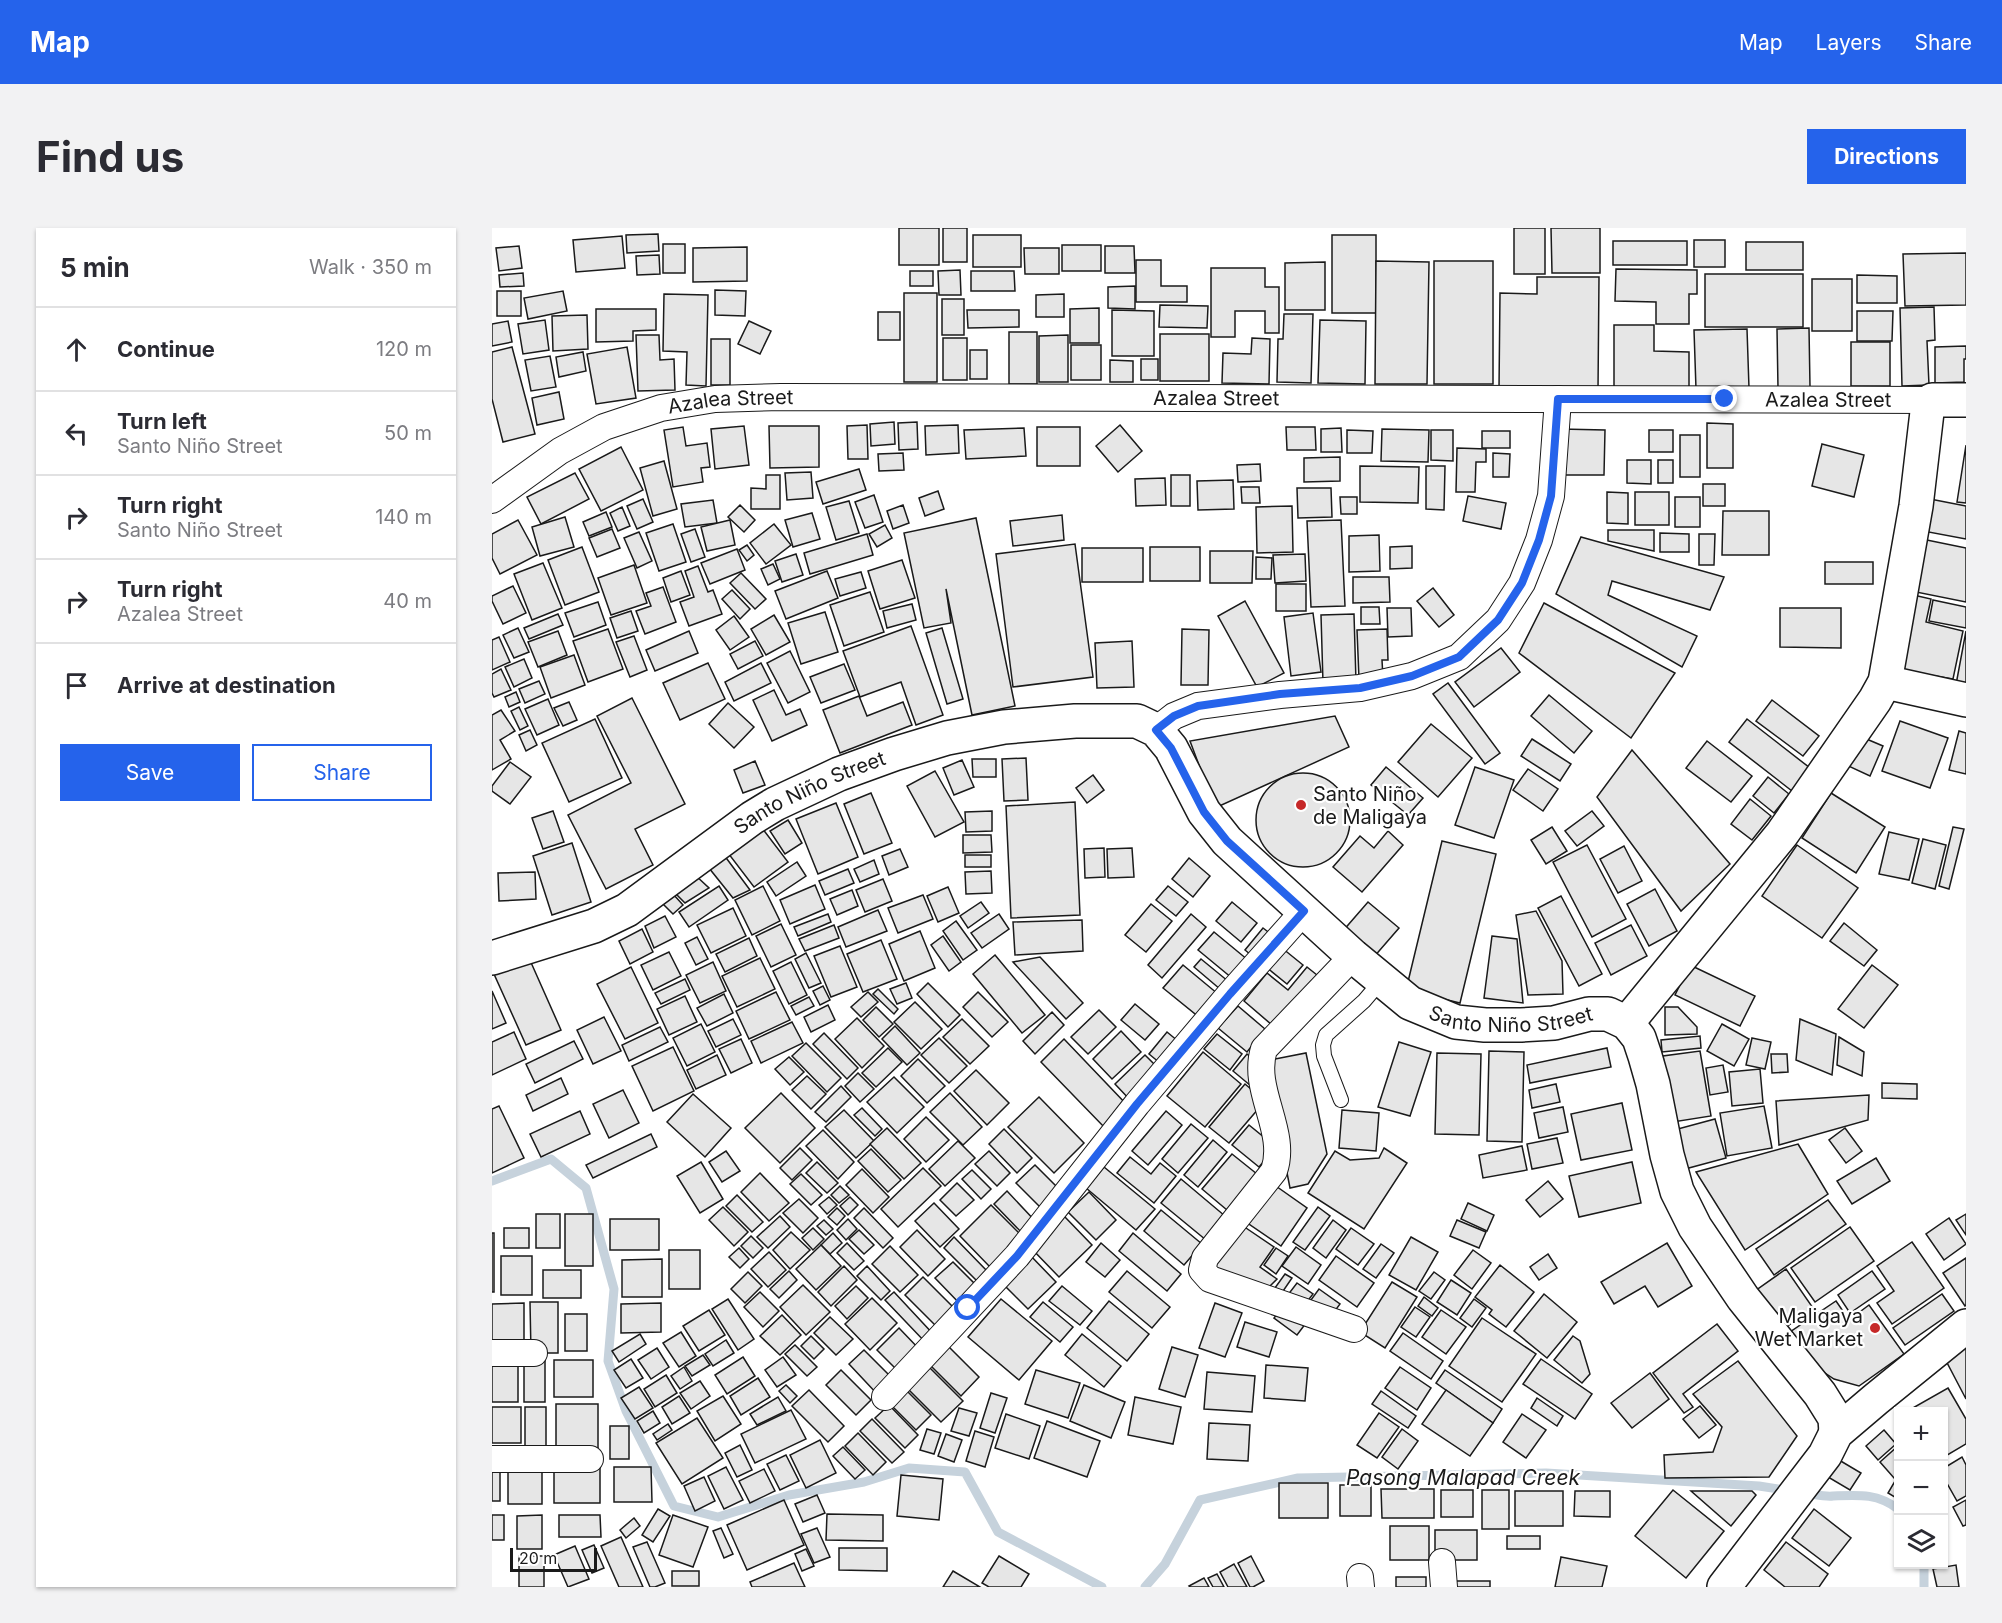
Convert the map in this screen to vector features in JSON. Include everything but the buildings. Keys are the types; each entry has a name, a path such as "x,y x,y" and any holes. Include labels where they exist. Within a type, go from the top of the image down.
{"main road":[{"name":"Azalea Street","path":"1932,400 1966,400"},
{"path":"1836,1433 1835,1418 1821,1394 1743,1298 1695,1227 1675,1182 1645,1056 1639,1038 1628,1023 1782,834 1886,682 1916,506 1927,412 1932,400"},
{"path":"1886,682 1966,700"},
{"name":"Santo Niño Street","path":"492,958 594,926 627,910 752,818 775,804 839,774 947,738 1004,728 1111,720 1137,721 1156,730 1171,748 1204,812 1227,841 1353,956 1410,1003 1456,1022 1485,1025 1554,1023 1589,1014 1608,1014 1628,1023"},
{"path":"1724,1587 1785,1504 1825,1455 1836,1433 1966,1326"}],"street":[{"name":"Azalea Street","path":"492,500 560,451 604,427 660,408 715,399 781,397 1932,400"},
{"path":"1156,730 1174,716 1198,706 1280,694 1360,688 1412,676 1459,657 1498,620 1522,583 1539,540 1551,496 1558,399"},
{"path":"885,1397 1017,1256 1144,1096 1304,911"},
{"path":"1353,956 1264,1049 1260,1062 1261,1076 1279,1158 1274,1171 1205,1258 1202,1270 1210,1279 1354,1329"},
{"path":"492,1353 534,1353"},
{"path":"492,1459 590,1459"}],"lane":[{"path":"1341,1100 1324,1056 1323,1045 1326,1035 1364,1001 1382,980"}],"waterway":[{"name":"Pasong Malapad Creek","path":"492,1181 551,1159 586,1188 614,1289 608,1361 626,1411 674,1506 718,1517 789,1495 864,1482 909,1468 965,1472 998,1532 1102,1587"},
{"name":"Pasong Malapad Creek","path":"1145,1587 1165,1564 1200,1500 1298,1478 1546,1473 1759,1486 1791,1491"},
{"path":"1804,1493 1826,1496 1867,1496 1894,1506"},
{"path":"1924,1569 1924,1587"}],"place":[{"name":"Santo Niño de Maligaya","path":"1301,805"},
{"name":"Maligaya Wet Market","path":"1875,1328"}],"route":[{"path":"968,1308 1017,1256 1137,1104 1304,911 1227,841 1204,812 1171,748 1156,730 1174,716 1198,706 1280,694 1360,688 1412,676 1459,657 1498,620 1522,583 1539,540 1551,496 1558,399 1725,399"}]}
